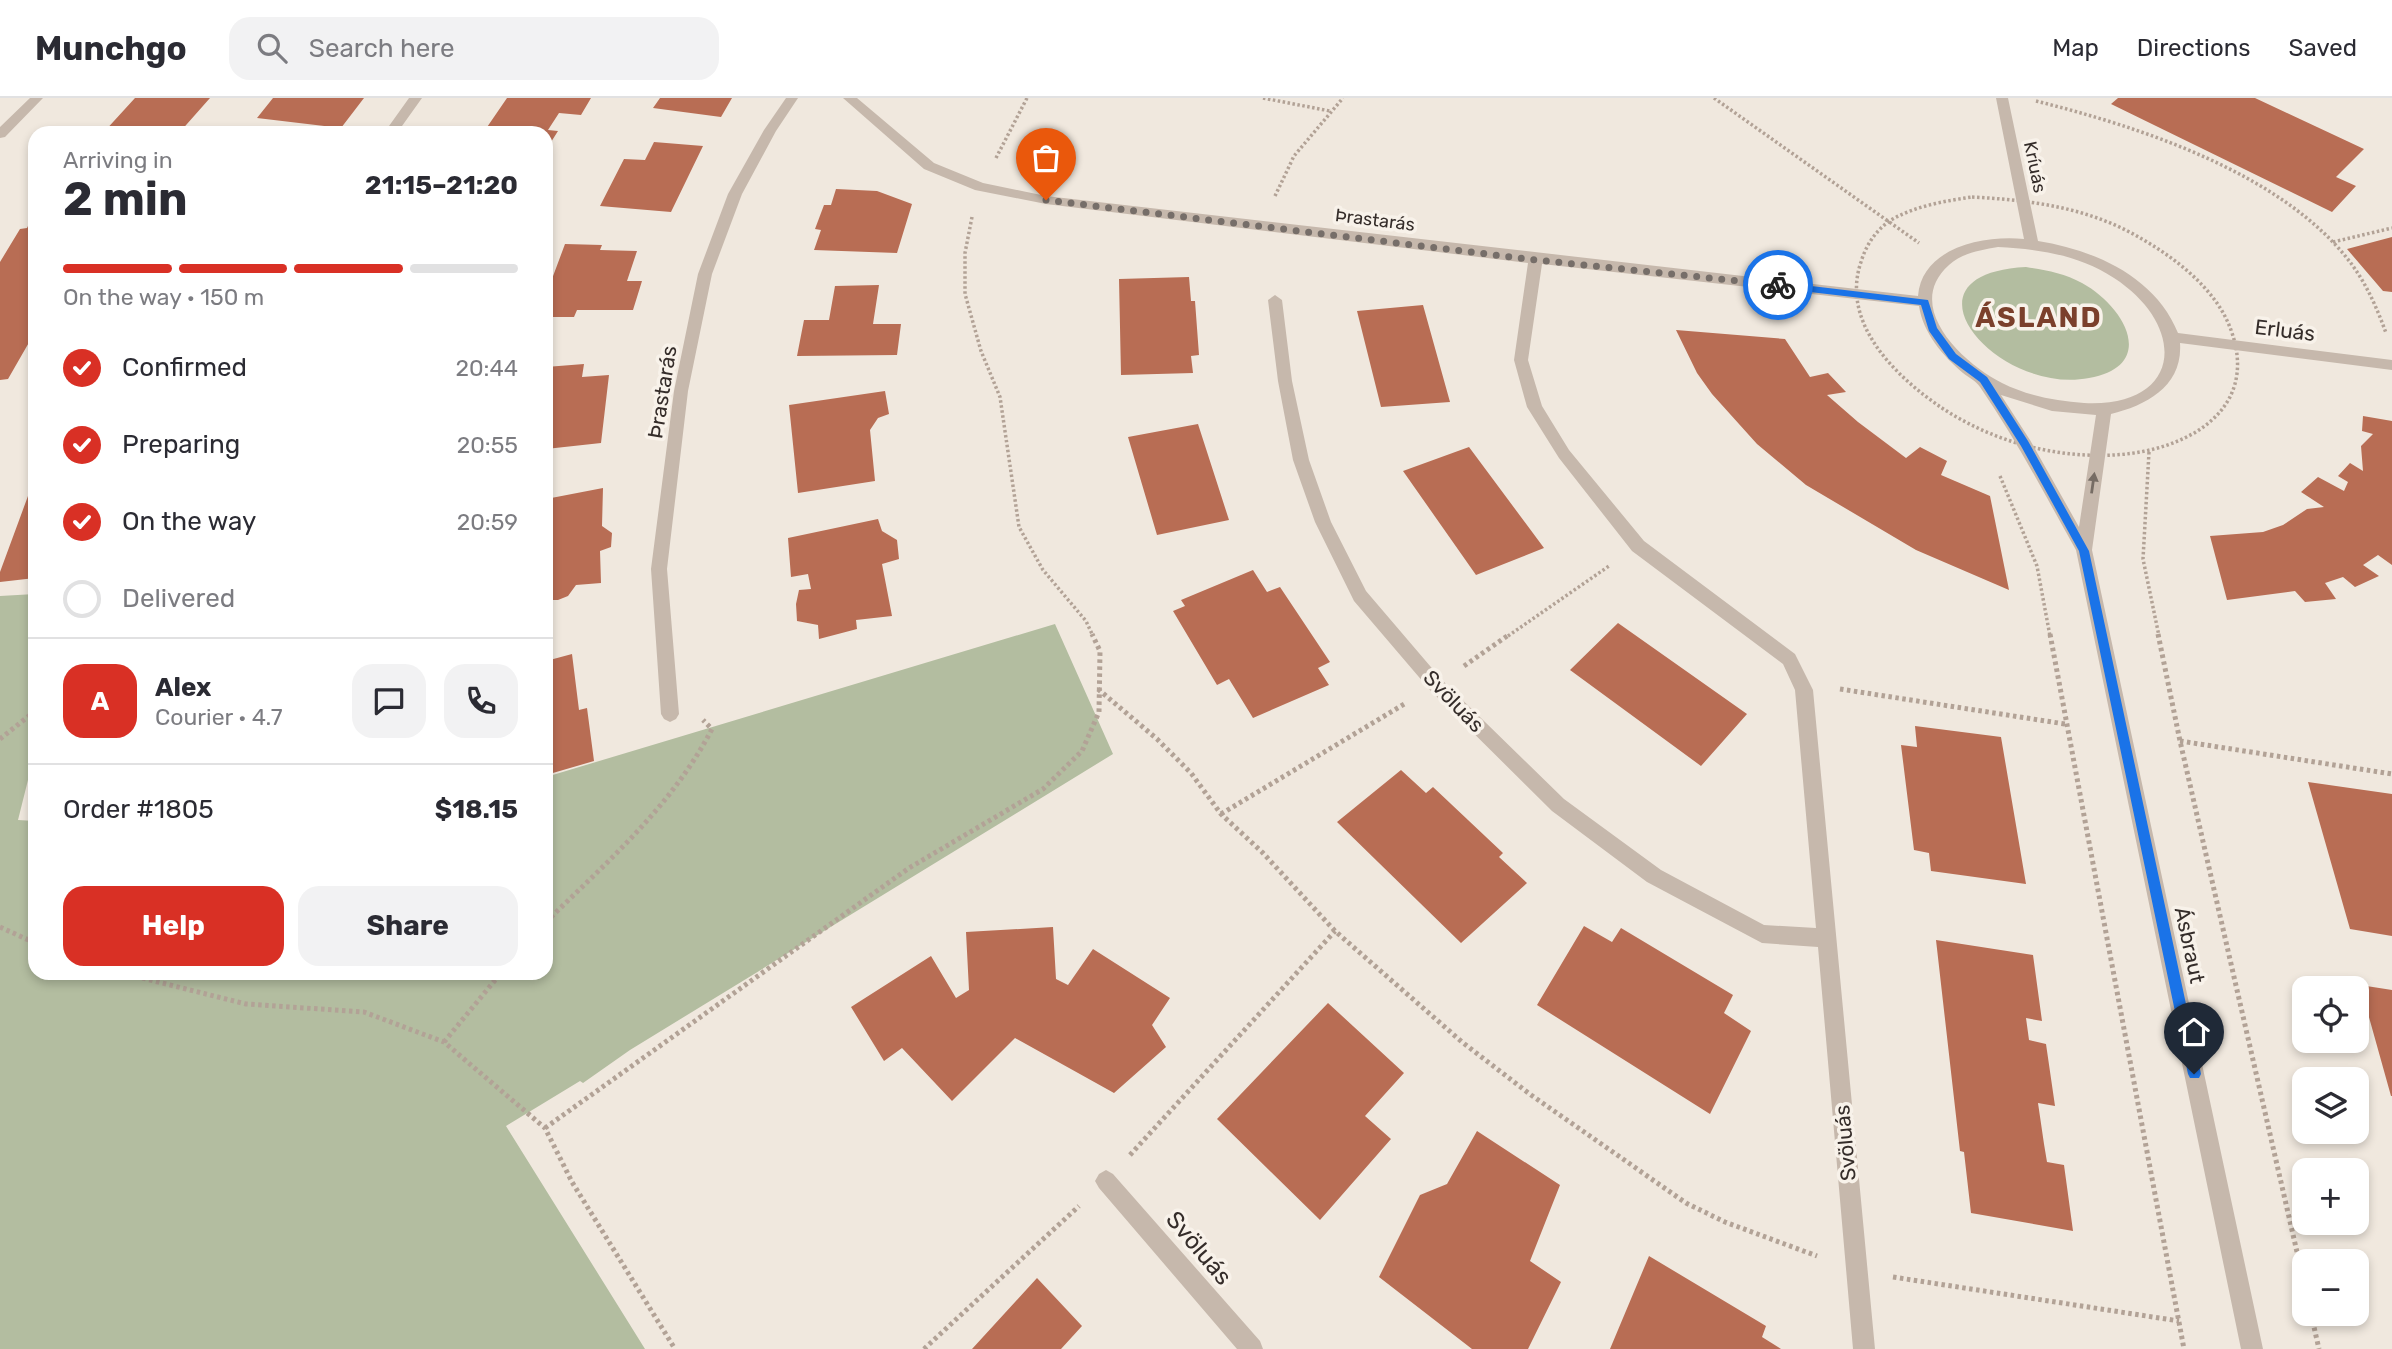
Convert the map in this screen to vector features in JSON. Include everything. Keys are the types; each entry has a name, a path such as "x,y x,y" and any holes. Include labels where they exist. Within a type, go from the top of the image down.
{"street":[{"path":"0,134 37,98"},
{"path":"395,126 416,98"},
{"name":"Þrastarás","path":"670,714 659,569 681,391 705,274 731,206 770,130 792,98"},
{"name":"Þrastarás","path":"849,98 929,166 980,187 1046,200 1536,260 1925,302"},
{"name":"Kríuás","path":"2002,98 2032,243"},
{"path":"1998,242 2032,243 2069,251 2105,266 2126,280 2159,311 2172,337 2173,363 2161,385 2137,401 2104,410 2063,408 2022,398 1983,380 1952,356 1932,329 1925,302 1930,279 1945,261 1968,248 1998,242"},
{"name":"Svöluás","path":"1536,260 1521,360 1535,407 1564,454 1638,546 1789,659 1804,690 1864,1349"},
{"name":"Svöluás","path":"1275,300 1285,381 1301,460 1323,522 1360,596 1436,685 1558,805 1654,876 1762,934 1825,938"},
{"name":"Erluás","path":"2172,337 2392,365"},
{"name":"Ásbraut","path":"1983,380 2025,444 2084,551 2252,1349"},
{"name":"Ásbraut","path":"2084,551 2104,410"},
{"name":"Svöluás","path":"1107,1181 1252,1349"}],"path":[{"path":"545,1128 909,868 1043,789 1082,751 1099,712 1100,651 1086,621 1043,570 1019,527 1000,397 981,351 965,294 965,253 972,203 1027,98"},
{"path":"1263,98 1331,111"},
{"path":"1266,227 1280,176 1343,98"},
{"path":"1714,98 1945,261"},
{"path":"2024,98 2077,111 2175,144 2259,187 2285,204 2333,242 2375,301 2388,338"},
{"path":"1972,197 2024,199 2080,212 2134,235 2181,266 2217,304 2236,345 2238,380 2223,412 2193,437 2150,452 2097,456 2025,444 1971,424 1925,396 1888,363 1865,328 1855,293 1857,266 1869,242 1889,222 1926,204 1972,197"},
{"path":"2333,242 2392,228"},
{"path":"1971,424 1978,435"},
{"path":"2150,452 2143,559 2180,741 2296,1249"},
{"path":"1997,471 2010,495 2037,566 2184,1349"},
{"path":"1801,683 2066,724"},
{"path":"1098,688 1157,739 1191,773 1221,814 1262,852 1335,931 1462,1042 1531,1095 1686,1203 1736,1226 1857,1271 2179,1321"},
{"path":"553,915 638,831 703,750 712,729 702,719 670,714"},
{"path":"0,739 28,717"},
{"path":"2180,741 2392,774"},
{"path":"0,927 28,940"},
{"path":"924,1349 1107,1181 1335,931"},
{"path":"150,980 246,1004 364,1013 444,1042 545,1128 572,1182 675,1349"},
{"path":"444,1042 495,980"},
{"path":"2314,1326 2319,1349"}],"green space":[{"path":"2026,267 2054,272 2082,283 2111,306 2128,334 2129,348 2123,361 2111,371 2089,378 2055,379 2022,369 1993,353 1973,332 1963,310 1966,290 1986,275"},
{"path":"28,594 28,780 18,820 28,821 28,980 553,980 553,775 1055,624 1113,754 630,1050 583,1083 580,1081 506,1126 645,1349 0,1349 0,596"}],"building":[{"path":"135,98 210,98 185,126 109,126"},
{"path":"273,98 364,98 343,126 257,118"},
{"path":"507,98 591,98 581,115 559,113 551,126 488,126"},
{"path":"660,98 732,98 721,117 653,108"},
{"path":"2118,98 2255,98 2364,149 2336,177 2356,186 2332,212 2111,104"},
{"path":"654,142 703,146 671,212 600,206 624,159 645,160"},
{"path":"836,189 877,191 912,204 897,253 814,250 821,230 815,229 824,205 831,205"},
{"path":"28,226 28,344 8,379 0,380 0,262 20,229"},
{"path":"2392,237 2392,292 2383,291 2347,249"},
{"path":"565,244 602,245 600,250 637,251 627,281 642,281 633,310 577,310 574,317 553,317 553,276"},
{"path":"1189,277 1191,301 1195,301 1199,355 1191,356 1193,373 1121,375 1119,279"},
{"path":"879,285 873,324 901,324 897,355 797,356 804,320 829,320 835,286"},
{"path":"1423,305 1450,402 1381,407 1357,311"},
{"path":"1676,330 1785,339 1810,377 1828,373 1846,392 1827,395 1858,422 1906,458 1920,447 1947,461 1941,475 1990,496 2009,590 1916,550 1806,485 1757,444 1712,394 1697,373"},
{"path":"584,364 582,377 609,375 601,443 553,448 553,366"},
{"path":"885,391 889,414 878,418 870,430 875,481 798,493 789,405"},
{"path":"2363,416 2392,421 2392,565 2378,555 2363,565 2379,576 2355,587 2343,577 2325,583 2336,599 2305,602 2295,591 2227,600 2210,536 2263,532 2283,525 2307,509 2324,507 2301,492 2318,477 2344,491 2348,482 2338,476 2350,463 2363,471 2361,446 2373,434 2362,431"},
{"path":"1198,424 1229,520 1157,535 1128,437"},
{"path":"1469,447 1544,548 1476,575 1403,471"},
{"path":"603,488 602,526 612,533 611,547 600,551 601,583 576,585 568,596 558,600 553,600 553,498"},
{"path":"28,496 28,579 0,582 0,572"},
{"path":"878,519 882,531 897,540 899,559 882,564 892,616 856,620 857,629 819,639 818,625 797,621 799,590 811,589 808,574 791,577 788,538"},
{"path":"1253,570 1267,592 1280,587 1330,662 1318,668 1329,685 1253,718 1229,679 1217,685 1173,611 1185,606 1181,600"},
{"path":"1618,623 1747,714 1701,766 1570,670"},
{"path":"572,654 579,710 587,708 594,761 553,773 553,659"},
{"path":"1915,726 2001,737 2026,884 1931,871 1929,853 1914,850 1901,745 1917,747"},
{"path":"1401,770 1426,793 1433,787 1503,853 1499,857 1527,883 1461,943 1337,822"},
{"path":"2308,782 2392,794 2392,936 2350,929"},
{"path":"1584,926 1612,942 1621,928 1733,995 1724,1013 1751,1031 1710,1114 1537,1005"},
{"path":"1053,927 1056,979 1068,985 1093,949 1170,998 1152,1025 1166,1047 1114,1093 1015,1038 952,1101 902,1048 884,1061 851,1007 931,956 956,998 969,990 966,932"},
{"path":"1936,940 2033,955 2042,1021 2026,1018 2029,1040 2046,1044 2055,1106 2038,1103 2047,1162 2064,1165 2073,1231 1971,1213 1964,1152 1960,1151"},
{"path":"2369,986 2392,990 2391,1096 2369,1017"},
{"path":"1328,1003 1404,1073 1365,1116 1391,1139 1320,1220 1217,1119"},
{"path":"1477,1131 1560,1185 1530,1261 1561,1282 1528,1349 1472,1349 1379,1277 1420,1195 1447,1184"},
{"path":"1649,1256 1766,1326 1762,1337 1781,1349 1610,1349"},
{"path":"1037,1278 1082,1326 1061,1349 972,1349"}],"way so far":[{"path":"1046,200 1536,260 1778,285"}],"district":[{"name":"ÁSLAND","path":"2039,317"}],"route":[{"path":"1778,285 1925,302 1932,329 1952,356 1983,380 2025,444 2084,551 2194,1074"}]}
